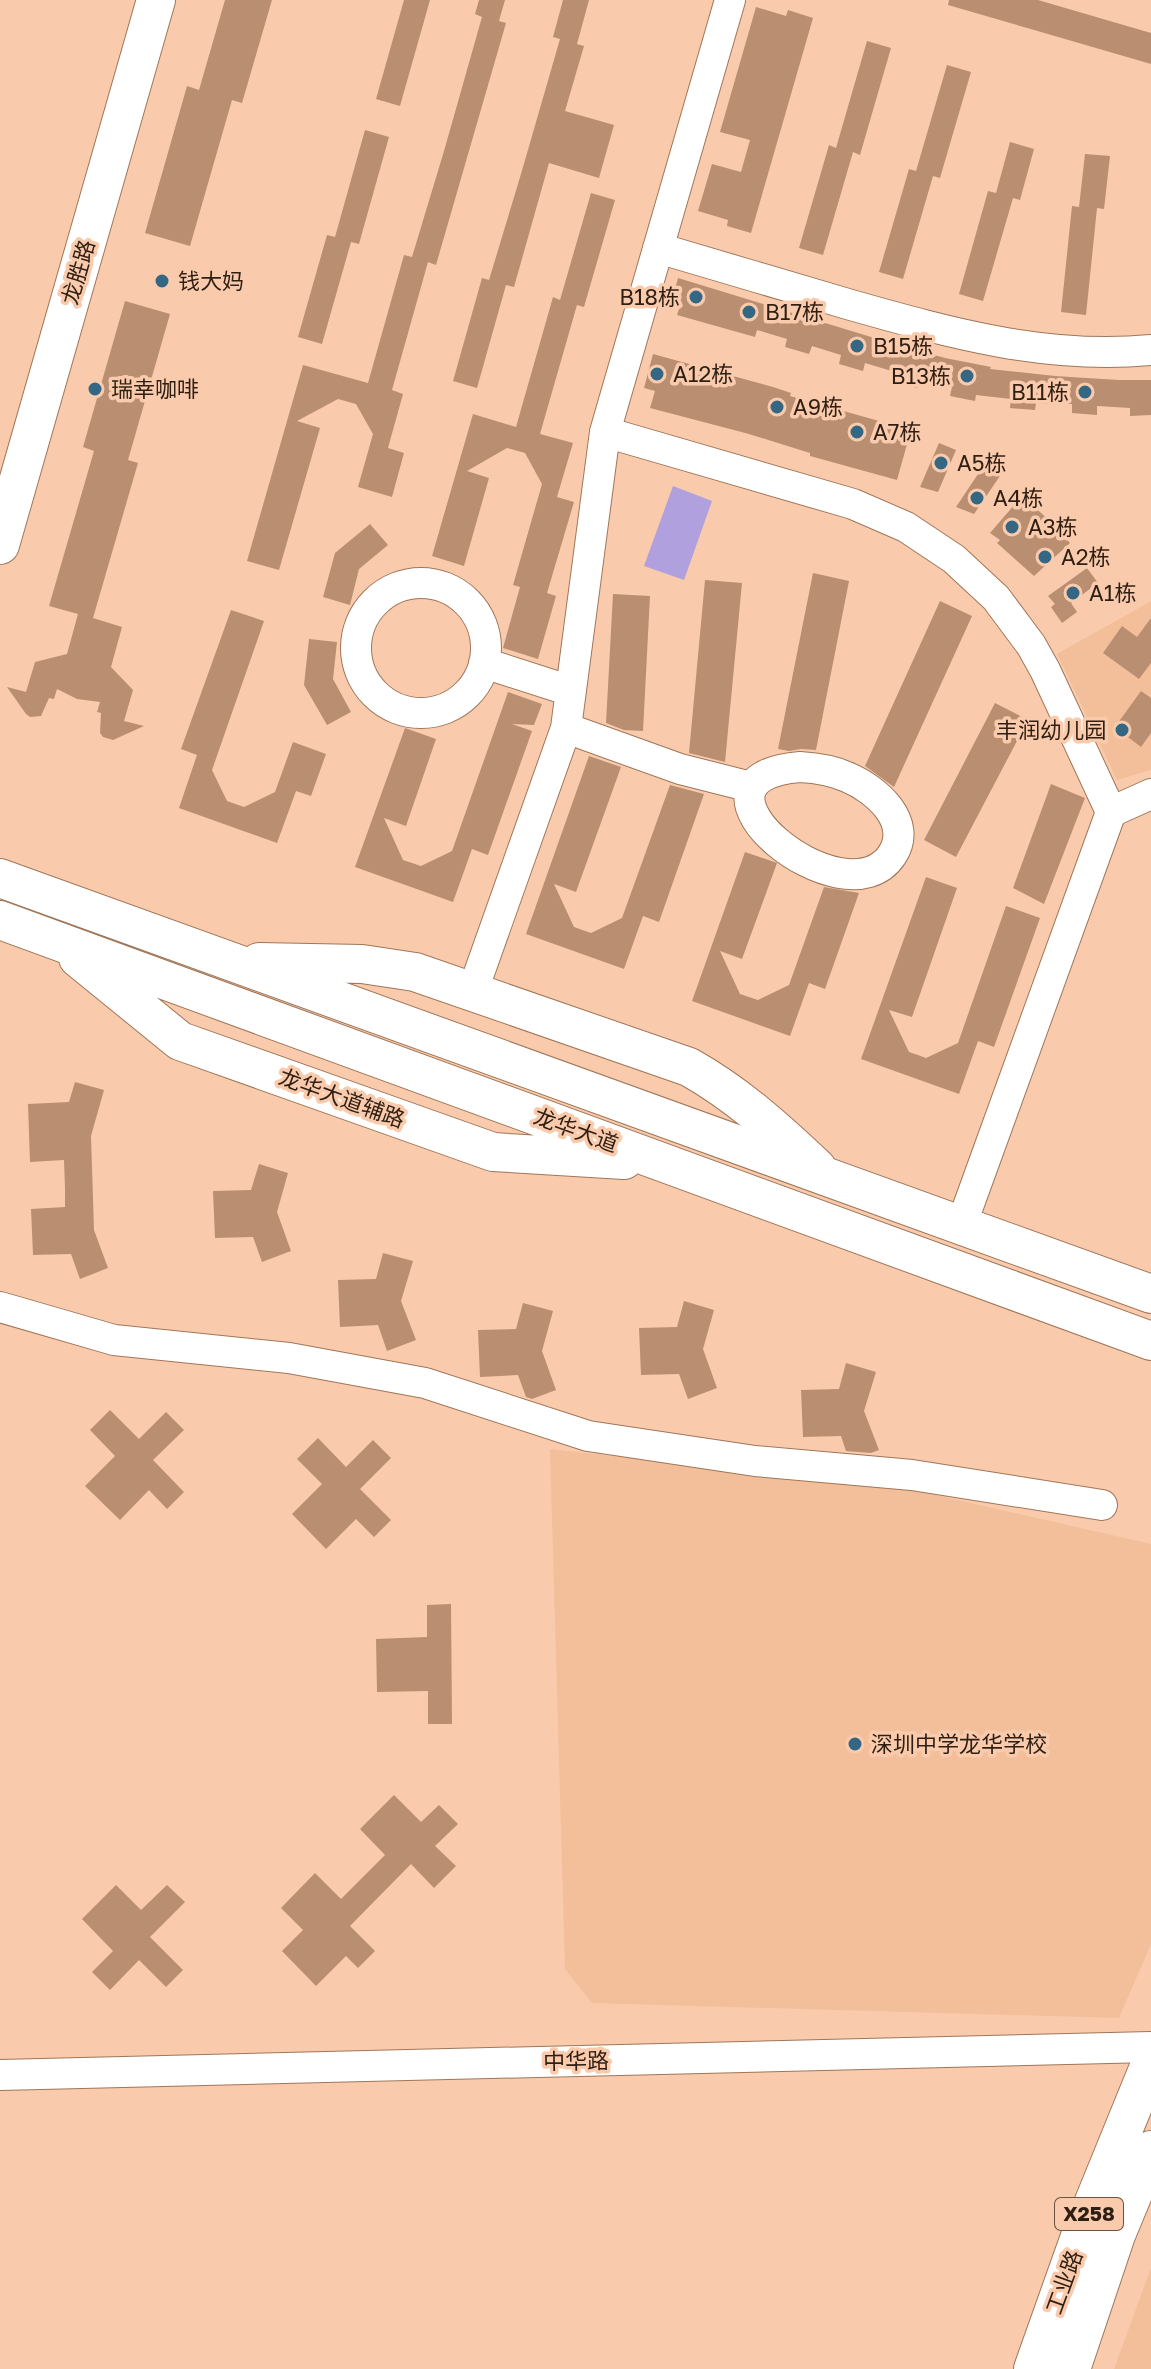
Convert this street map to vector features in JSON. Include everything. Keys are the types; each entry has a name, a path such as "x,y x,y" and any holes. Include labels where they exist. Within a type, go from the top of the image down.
{"main road":[{"name":"龙胜路","path":"0,469 133,0"},
{"name":"龙胜路","path":"0,545 156,0"},
{"name":"龙华大道","path":"10,879 228,961 1151,1294"},
{"name":"龙华大道","path":"0,920 1151,1341"},
{"name":"龙华大道辅路","path":"54,939 180,1041 493,1152 666,1163"},
{"path":"228,961 362,964 415,972 689,1067 729,1092 779,1132 828,1179"},
{"name":"工业路","path":"1033,2369 1082,2231 1151,2062"},
{"name":"工业路","path":"1071,2369 1116,2235 1151,2150"}],"street":[{"path":"472,993 566,728 605,432 730,0"},
{"path":"658,248 972,338 1057,351 1151,350"},
{"path":"605,432 853,504 906,527 954,559 996,598 1031,645 1111,812 961,1226"},
{"path":"410,583 436,584 459,595 476,613 485,638 484,663 474,687 455,704 431,713 405,712 382,702 365,683 356,659 357,633 367,609 386,592 410,583"},
{"path":"484,663 571,691"},
{"path":"566,728 680,769 751,787"},
{"path":"784,768 817,768 848,777 875,794 896,819 899,834 895,849 887,863 874,871 842,872 810,864 782,848 760,824 749,798 751,787 758,777 768,771 784,768"},
{"path":"1111,812 1151,794"},
{"path":"0,1307 114,1340 289,1358 425,1383 588,1436 755,1461 912,1475 1102,1505"},
{"name":"中华路","path":"0,2075 1151,2047"}],"shaded area":[{"path":"673,486 712,501 684,580 644,566"},
{"name":"丰润幼儿园","path":"1151,601 1151,770 1117,780 1057,654"},
{"name":"深圳中学龙华学校","path":"550,1449 914,1490 1151,1544 1151,1944 1119,2018 592,2003 565,1969"},
{"path":"1151,2268 1151,2369 1114,2369"}],"building":[{"path":"225,0 272,0 242,103 232,100 190,246 145,233 187,86 199,90"},
{"path":"404,0 430,0 400,106 376,99"},
{"path":"479,0 505,0 499,21 506,23 436,265 428,262 392,390 403,394 388,448 404,453 392,497 358,487 373,434 356,404 338,399 297,421 320,428 279,570 247,561 303,365 368,383 404,255 412,257 444,151 482,17 475,14"},
{"path":"563,0 589,0 577,44 584,46 565,111 614,125 599,178 549,163 514,287 506,285 477,388 453,381 482,278 489,280 560,39 553,37"},
{"path":"949,0 1038,0 1151,33 1151,64 948,5"},
{"path":"756,7 786,16 788,10 813,18 751,233 727,226 728,220 698,211 712,164 741,172 750,140 720,132"},
{"path":"867,41 891,48 860,155 853,152 823,255 799,248 829,145 836,148"},
{"path":"947,65 971,72 940,178 933,176 903,279 879,272 909,169 916,171"},
{"path":"365,130 389,137 359,244 351,242 322,344 298,337 327,235 335,237"},
{"path":"1010,142 1034,149 1020,200 1013,198 983,301 959,294 988,191 996,193"},
{"path":"1085,154 1110,156 1104,209 1097,208 1086,315 1061,312 1072,206 1079,207"},
{"path":"591,193 615,200 584,307 577,305 540,434 573,443 557,497 574,502 547,593 556,596 538,659 503,648 520,587 513,585 542,484 525,453 507,448 467,471 489,478 464,566 432,556 473,414 516,427 553,297 560,300"},
{"path":"678,278 881,340 990,369 1055,376 1151,380 1151,415 1130,416 1130,408 1097,406 1097,415 1072,413 1072,404 1036,403 1035,410 1010,408 1011,399 976,395 975,401 950,396 952,387 919,380 917,388 893,381 895,372 865,363 863,371 839,364 841,355 812,346 809,354 785,347 787,339 757,330 755,337 677,315 680,306 671,304"},
{"path":"125,301 170,314 128,460 138,463 93,618 122,627 111,667 133,690 124,721 144,726 113,740 100,733 101,713 97,712 100,702 77,699 57,689 54,699 49,698 41,716 30,717 7,687 26,692 35,662 67,654 78,614 49,606 94,451 83,447"},
{"path":"653,354 911,430 897,480 810,456 810,453 749,434 650,408 655,391 644,388"},
{"name":"A5栋","path":"939,443 956,450 938,492 920,487"},
{"name":"A4栋","path":"984,465 1000,476 974,514 956,507"},
{"path":"1022,496 1070,543 1034,576 990,533"},
{"path":"370,524 388,545 359,569 350,605 323,597 335,553"},
{"name":"A1栋","path":"1087,568 1098,583 1071,603 1077,612 1062,623 1051,607 1055,604 1048,596"},
{"path":"813,573 849,581 816,750 789,751 778,749"},
{"path":"705,580 742,583 725,762 689,753"},
{"path":"613,594 650,596 643,731 624,730 606,723"},
{"path":"940,601 972,616 894,787 865,766"},
{"path":"231,610 264,621 212,770 227,801 244,807 275,792 293,742 326,754 311,796 296,791 277,843 179,808 197,755 181,749"},
{"path":"1151,618 1151,663 1139,679 1103,653 1122,626 1137,637"},
{"path":"309,639 337,642 333,679 351,712 327,725 304,685"},
{"path":"1141,691 1151,698 1151,733 1141,747 1115,727"},
{"path":"508,692 542,704 534,725 512,724 532,731 488,855 472,849 453,902 355,867 405,728 436,739 406,826 384,818 403,860 421,866 452,851"},
{"path":"995,703 1028,720 956,857 924,840"},
{"path":"589,756 621,767 576,892 554,884 574,927 591,933 622,918 670,785 704,794 659,922 643,916 624,969 526,934"},
{"path":"1051,784 1085,798 1044,904 1013,888"},
{"path":"745,852 777,863 742,959 720,951 740,994 758,1000 789,985 824,887 859,893 825,989 809,983 790,1036 692,1001"},
{"path":"926,877 957,888 912,1017 889,1010 909,1052 926,1058 958,1043 1006,906 1040,918 994,1047 978,1041 959,1094 861,1059"},
{"path":"75,1082 104,1090 91,1136 94,1230 108,1268 80,1279 71,1254 33,1255 31,1209 65,1207 65,1188 64,1160 30,1162 28,1104 69,1102"},
{"path":"259,1164 288,1173 277,1212 291,1251 262,1262 253,1237 215,1238 213,1191 251,1190"},
{"path":"383,1253 413,1261 401,1301 416,1340 387,1351 378,1325 340,1327 338,1280 376,1279"},
{"path":"684,1301 714,1310 703,1349 717,1388 688,1399 679,1374 641,1375 639,1328 677,1327"},
{"path":"523,1303 553,1311 542,1351 556,1390 532,1399 526,1397 518,1375 480,1377 478,1330 516,1329"},
{"path":"846,1363 876,1372 864,1411 879,1450 871,1453 846,1451 841,1436 803,1437 801,1390 839,1389"},
{"path":"110,1410 139,1439 166,1412 184,1430 153,1460 184,1492 167,1509 149,1490 120,1520 85,1486 115,1456 90,1430"},
{"path":"318,1438 346,1467 373,1440 391,1458 360,1489 391,1520 374,1537 356,1519 326,1549 292,1514 322,1484 297,1459"},
{"path":"451,1604 452,1724 428,1724 428,1691 377,1692 376,1639 427,1637 427,1605"},
{"path":"394,1795 421,1822 439,1805 458,1824 435,1846 456,1866 434,1888 411,1864 350,1926 375,1951 358,1968 346,1956 316,1986 282,1951 303,1930 281,1908 315,1873 341,1899 385,1855 360,1829"},
{"path":"116,1885 141,1910 167,1885 185,1902 150,1937 183,1970 166,1987 139,1960 110,1990 92,1972 113,1951 82,1919"}],"place":[{"name":"钱大妈","path":"162,281"},
{"name":"B18栋","path":"696,297"},
{"name":"B17栋","path":"749,312"},
{"name":"B15栋","path":"857,346"},
{"name":"A12栋","path":"657,374"},
{"name":"B13栋","path":"967,376"},
{"name":"瑞幸咖啡","path":"95,389"},
{"name":"B11栋","path":"1085,392"},
{"name":"A9栋","path":"777,407"},
{"name":"A7栋","path":"857,432"},
{"name":"A5栋","path":"941,463"},
{"name":"A4栋","path":"977,498"},
{"name":"A3栋","path":"1012,527"},
{"name":"A2栋","path":"1045,557"},
{"name":"A1栋","path":"1073,593"},
{"name":"丰润幼儿园","path":"1122,730"},
{"name":"深圳中学龙华学校","path":"855,1744"}]}
